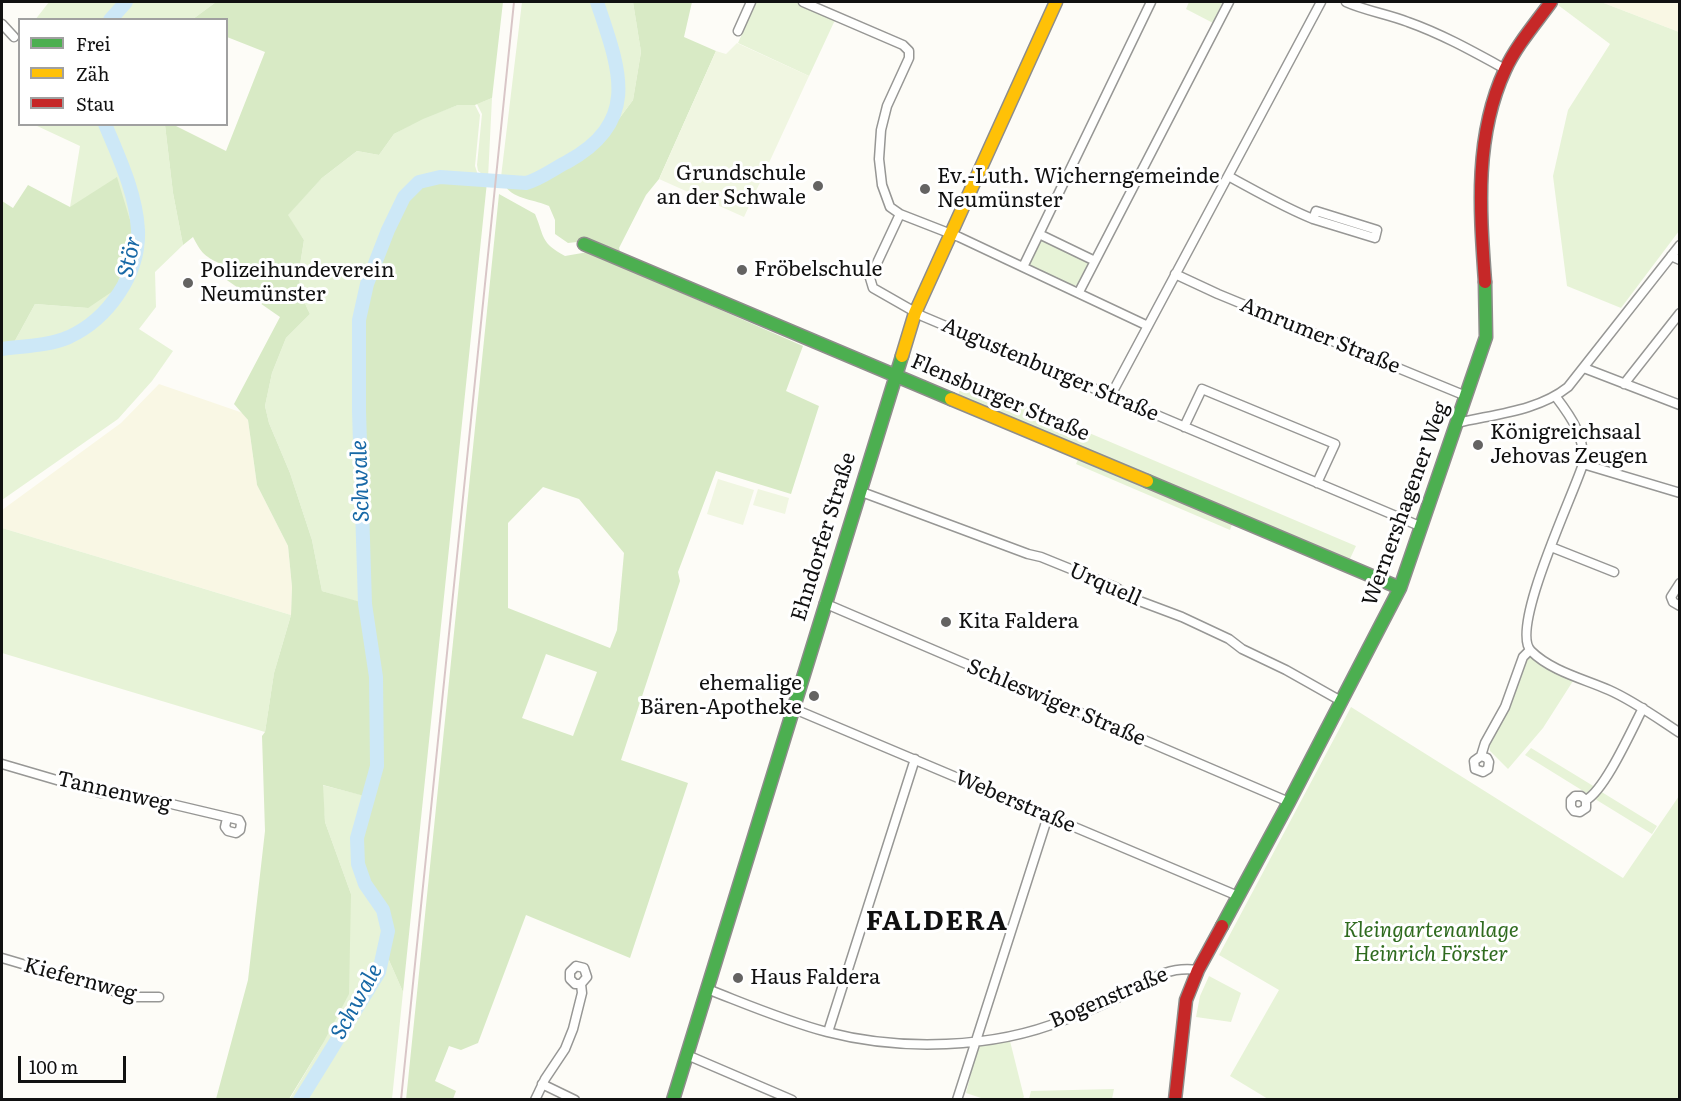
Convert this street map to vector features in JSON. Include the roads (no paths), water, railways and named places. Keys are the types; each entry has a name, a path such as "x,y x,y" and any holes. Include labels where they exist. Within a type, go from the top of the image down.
{"street":[{"path":"738,31 751,2"},
{"path":"803,2 903,45 909,51 909,58 887,106 881,130 879,159 885,196 891,207 900,214 950,233 1148,326"},
{"name":"Ehndorfer Straße","path":"673,1100 915,313 1056,2"},
{"path":"1023,267 1151,2"},
{"path":"1078,292 1228,2"},
{"path":"1111,395 1321,2"},
{"path":"1346,2 1408,22 1454,42 1505,69"},
{"name":"Wernershagener Weg","path":"1175,1100 1186,1000 1198,970 1289,802 1400,588 1422,527 1486,337 1480,178 1483,137 1494,96 1505,69 1551,2"},
{"path":"2,24 14,37"},
{"path":"1228,176 1291,210 1313,219 1375,237 1377,230 1316,211 1313,219"},
{"name":"Augustenburger Straße","path":"900,214 870,278 873,288 915,313 1422,527"},
{"path":"1039,234 1095,261"},
{"name":"Flensburger Straße","path":"584,244 1400,588"},
{"path":"1457,423 1542,404 1556,397 1568,387 1675,258 1680,246"},
{"name":"Amrumer Straße","path":"1175,274 1218,294 1466,396"},
{"path":"1624,384 1680,313"},
{"path":"1584,368 1680,405"},
{"name":"Augustenburger Straße","path":"1184,427 1202,389 1335,444 1317,483"},
{"path":"1556,397 1580,434 1583,464 1529,611 1526,634 1530,650 1561,671 1608,689 1643,708 1680,733"},
{"path":"1583,464 1680,493"},
{"name":"Urquell","path":"859,491 1041,557 1115,587 1134,599 1182,617 1229,639 1242,649 1284,669 1341,701"},
{"path":"1551,547 1614,572"},
{"path":"1680,583 1671,598 1674,604 1680,606"},
{"name":"Schleswiger Straße","path":"824,603 1289,802"},
{"path":"1481,756 1485,743 1505,707 1523,657 1530,650"},
{"name":"Weberstraße","path":"792,708 1238,896"},
{"path":"1586,800 1593,795 1610,770 1643,708"},
{"path":"828,1032 915,759"},
{"name":"Tannenweg","path":"2,764 101,793 129,794 227,818"},
{"path":"957,1100 1048,816"},
{"name":"Kiefernweg","path":"2,958 134,997 159,997"},
{"name":"Bogenstraße","path":"707,989 776,1016 828,1032 876,1040 926,1044 976,1042 1061,1022 1114,1000 1168,970 1182,968 1198,970"},
{"path":"535,1100 542,1084 565,1049 573,1029 582,993 581,984"},
{"path":"687,1055 792,1100"},
{"path":"542,1084 575,1100"}],"waterway":[{"name":"Stör","path":"112,18 126,2"},
{"name":"Schwale","path":"300,1100 379,972 388,931 383,910 365,884 358,864 357,838 377,766 376,677 365,604 359,411 359,320 367,284 388,230 404,197 419,182 440,177 526,183 567,162 591,146 606,129 615,111 618,91 617,71 597,2"},
{"name":"Stör","path":"2,349 53,342 83,329 97,319 119,293 134,263 137,246 137,216 126,176 106,126"}],"railway":[{"path":"401,1100 514,2"}],"place":[{"name":"Grundschule an der Schwale","path":"818,186"},
{"name":"Ev.-Luth. Wicherngemeinde Neumünster","path":"925,189"},
{"name":"Fröbelschule","path":"742,270"},
{"name":"Polizeihundeverein Neumünster","path":"188,283"},
{"name":"Königreichsaal Jehovas Zeugen","path":"1478,445"},
{"name":"Kita Faldera","path":"946,622"},
{"name":"ehemalige Bären-Apotheke","path":"814,696"},
{"name":"Haus Faldera","path":"738,978"}],"district":[{"name":"FALDERA","path":"937,922"}],"park label":[{"name":"Kleingartenanlage Heinrich Förster","path":"1431,943"}]}
